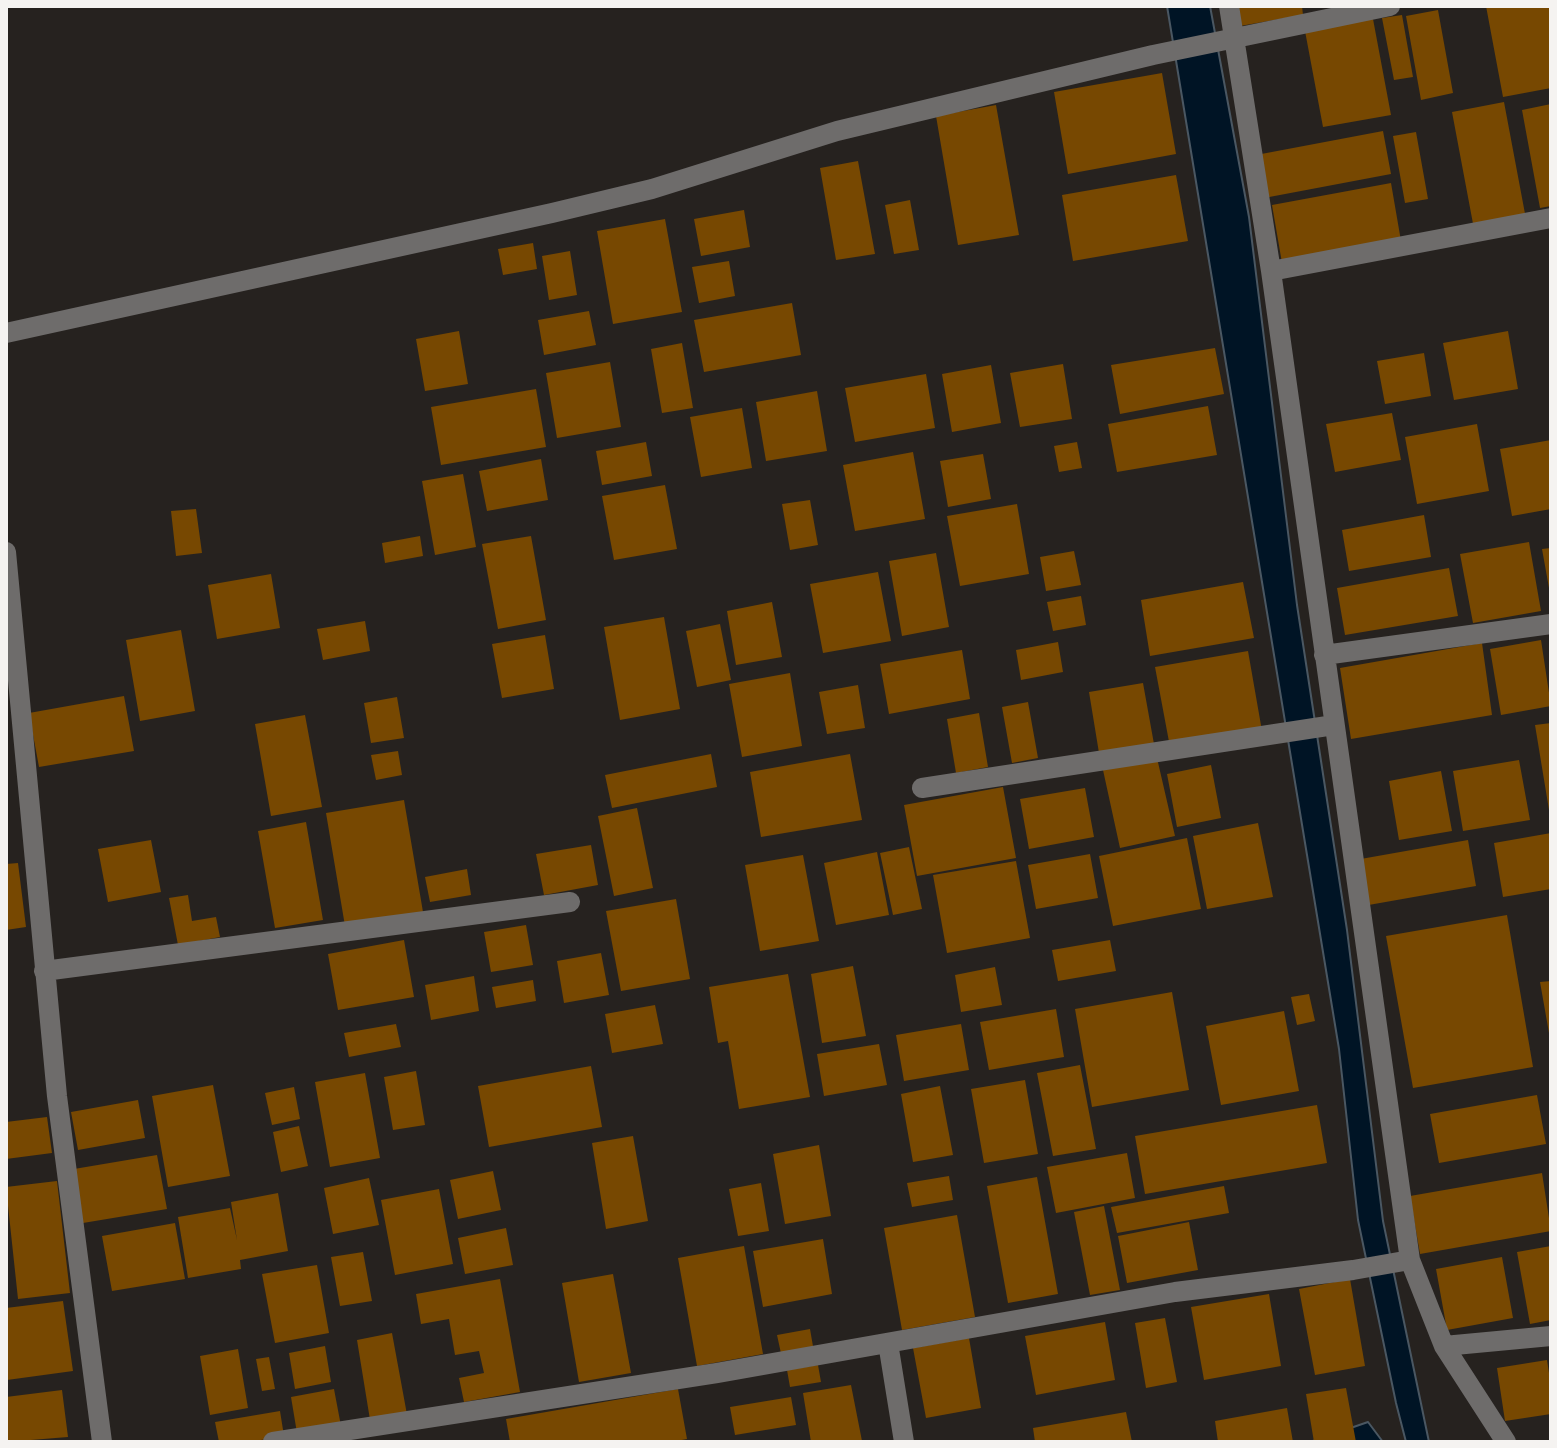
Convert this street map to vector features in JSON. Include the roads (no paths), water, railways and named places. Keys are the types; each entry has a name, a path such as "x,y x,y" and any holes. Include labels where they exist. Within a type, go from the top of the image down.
{"street":[{"path":"1229,6 1271,271 1410,1260 1444,1346 1506,1442"},
{"path":"6,333 552,213 652,189 837,131 1153,55 1390,6"},
{"path":"1271,271 1551,218"},
{"path":"6,552 57,1096 102,1442"},
{"path":"1324,655 1551,624"},
{"path":"922,788 1334,725"},
{"path":"44,971 570,902"},
{"path":"273,1442 717,1373 1175,1292 1410,1260"},
{"path":"1444,1346 1551,1336"},
{"path":"888,1343 904,1442"}],"water":[{"path":"1167,6 1210,6 1249,217 1297,605 1347,930 1383,1221 1429,1442 1406,1442 1358,1220 1339,1049"},
{"path":"1368,1422 1383,1442 1310,1442"}]}
